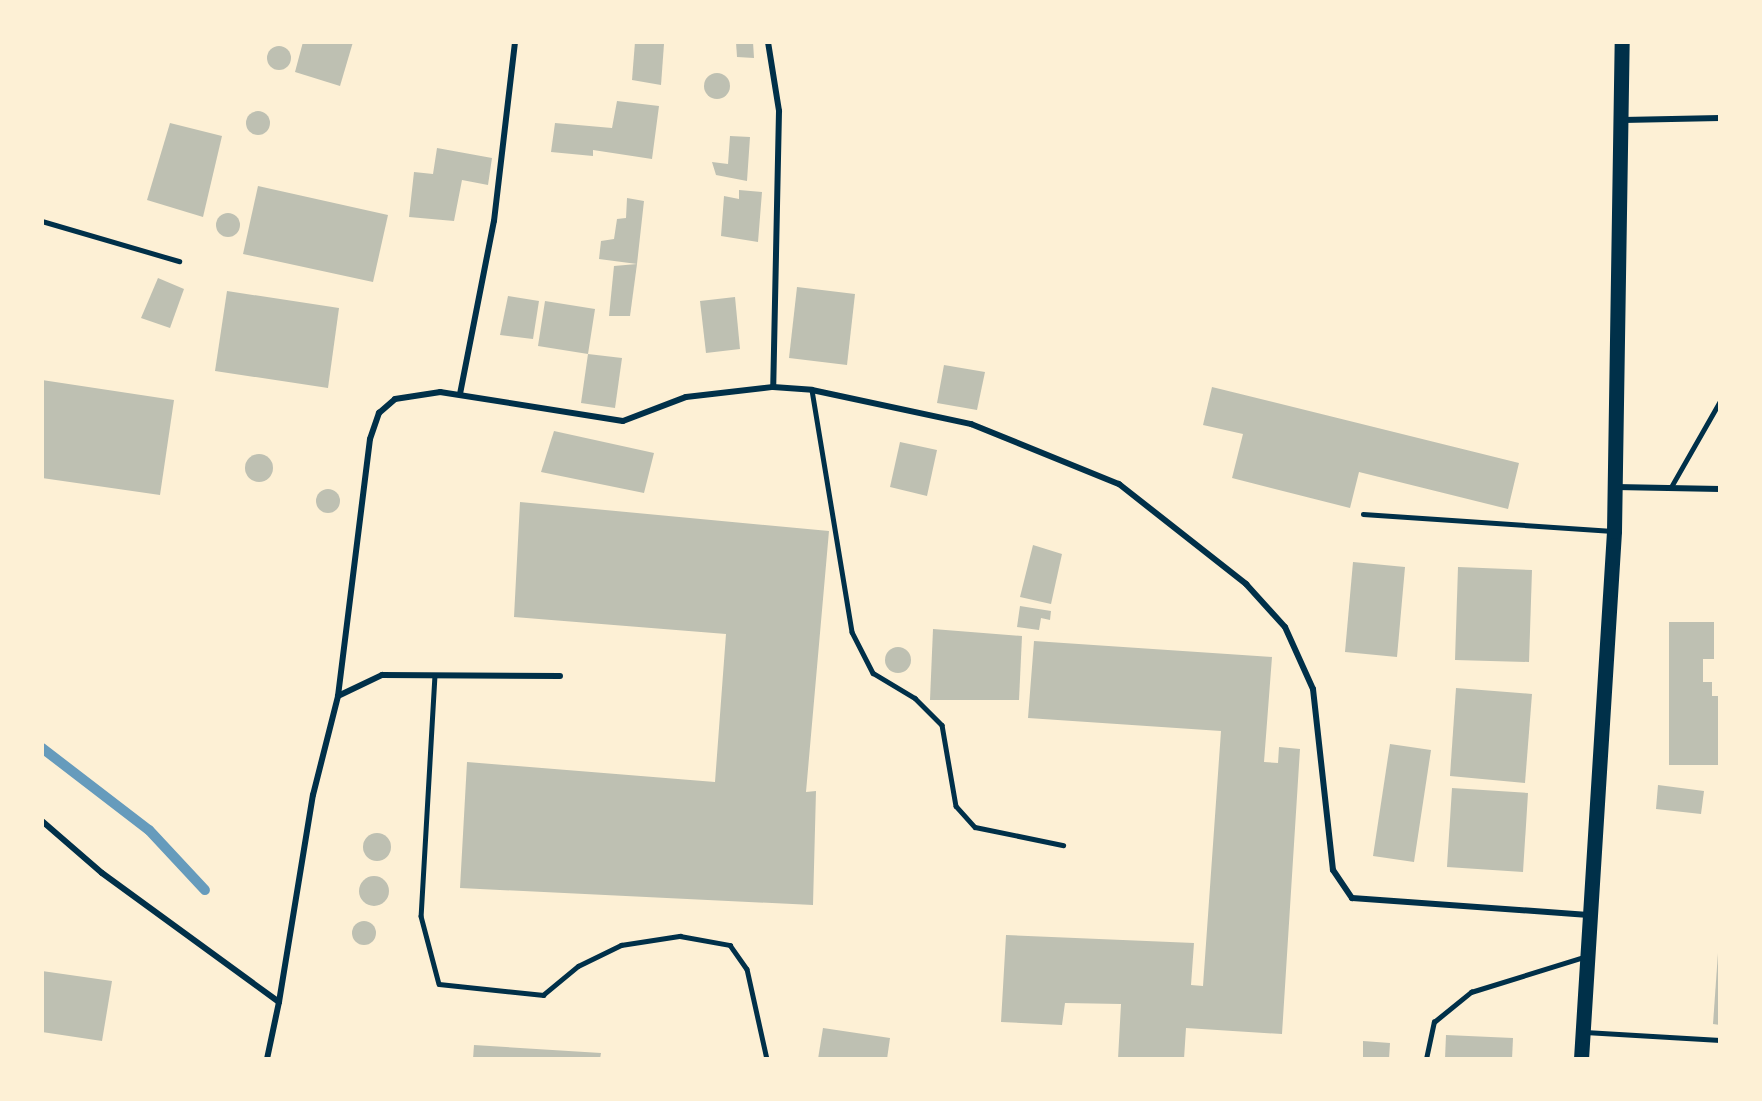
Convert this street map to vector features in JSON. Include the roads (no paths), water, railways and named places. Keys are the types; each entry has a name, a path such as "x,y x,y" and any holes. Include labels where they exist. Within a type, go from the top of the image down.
{"main road":[{"path":"1581,1059 1616,487 1623,120 1622,42"}],"street":[{"path":"460,394 494,221 514,42"},
{"path":"768,42 779,111 773,387"},
{"path":"1623,120 1720,118"},
{"path":"267,1059 279,1002 314,795 338,696 375,420 403,395 460,394 622,421 686,397 773,387 813,390 971,424 1119,484 1246,584 1285,627 1313,689 1333,870 1352,898 1589,915"},
{"path":"1616,487 1720,489"},
{"path":"338,696 382,675 560,676"},
{"path":"42,820 102,873 279,1002"}],"lane":[{"path":"42,221 179,261"},
{"path":"813,390 852,632 873,673 915,698 942,725 956,806 975,827 1064,846"},
{"path":"1671,487 1720,401"},
{"path":"1363,514 1614,531"},
{"path":"435,675 421,916 439,984 543,994 578,966 621,945 680,936 730,945 747,969 767,1059"},
{"path":"1426,1059 1434,1022 1471,992 1586,956"},
{"path":"1582,1032 1720,1040"}],"waterway":[{"path":"42,748 149,830 205,890"}]}
